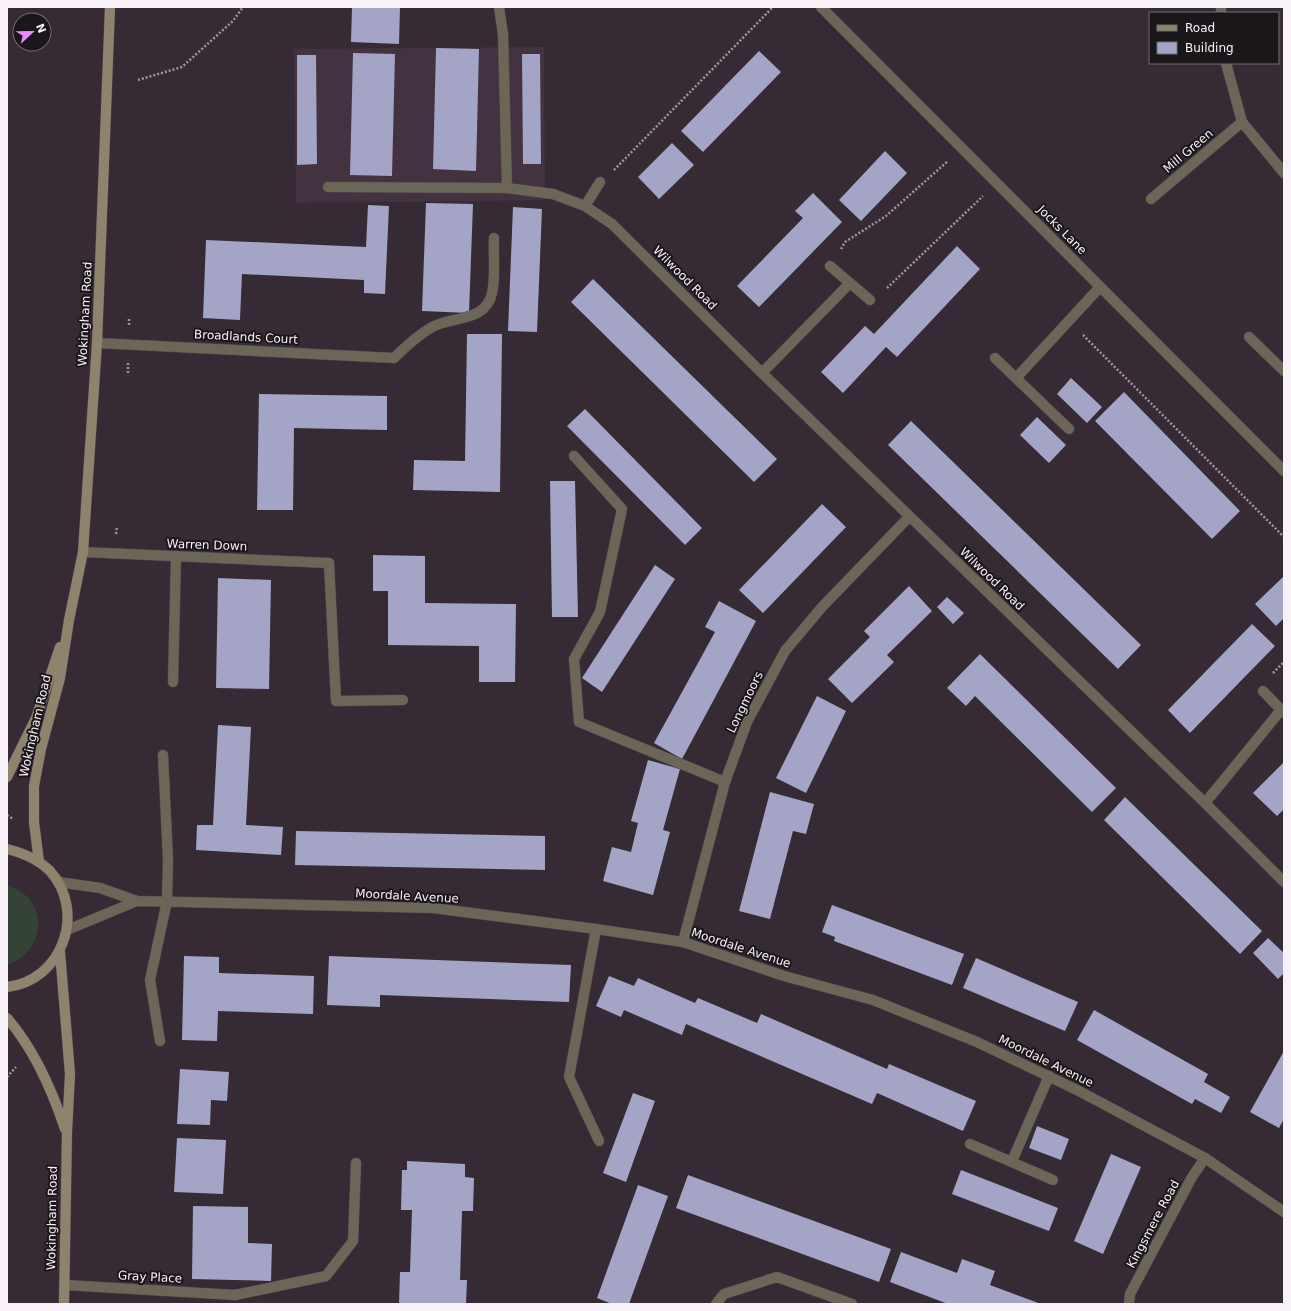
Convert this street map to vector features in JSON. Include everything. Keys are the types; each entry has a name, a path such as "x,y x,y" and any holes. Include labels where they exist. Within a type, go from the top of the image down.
{"main road":[{"name":"Wokingham Road","path":"39,862 34,822 34,786 41,750 60,678 69,620 83,552 97,343 110,7"},
{"name":"Wokingham Road","path":"7,777 36,718 69,620"},
{"path":"7,849 22,853 39,862 58,882 68,913 67,930 60,952 48,967 33,979 15,986 7,987"},
{"name":"Wokingham Road","path":"60,952 70,1074 67,1132 64,1304"},
{"name":"Wokingham Road","path":"7,1018 15,1027 46,1078 67,1132"}],"street":[{"path":"499,7 503,34 507,188"},
{"name":"Jocks Lane","path":"821,7 1284,471"},
{"path":"1226,64 1242,122 1284,173"},
{"name":"Mill Green","path":"1151,199 1242,122"},
{"path":"585,206 600,182"},
{"name":"Wilwood Road","path":"328,187 507,188 553,194 585,206 612,224 909,517 1205,803 1284,882"},
{"name":"Broadlands Court","path":"97,343 394,358 410,341 433,327 454,319 472,317 484,309 492,294 494,238"},
{"path":"830,266 870,300"},
{"path":"762,373 850,283"},
{"path":"1016,378 1100,286"},
{"path":"1249,337 1284,371"},
{"path":"995,358 1069,429"},
{"path":"574,456 622,509 600,612 574,659 579,722 725,782"},
{"name":"Longmoors","path":"683,942 725,782 747,722 785,651 822,607 909,517"},
{"name":"Warren Down","path":"83,552 329,563 336,701 403,700"},
{"path":"173,682 176,556"},
{"path":"1205,803 1283,712 1263,691"},
{"path":"160,1041 150,980 167,901 168,860 164,755"},
{"name":"Moordale Avenue","path":"58,882 100,888 137,901 433,908 683,942 784,976 873,1000 977,1042 1049,1076 1205,1158 1284,1212"},
{"name":"Moordale Avenue","path":"67,930 137,901"},
{"path":"596,929 569,1077 598,1141"},
{"path":"1012,1161 1049,1076"},
{"path":"970,1144 1053,1180"},
{"name":"Kingsmere Road","path":"1129,1304 1130,1294 1192,1177 1205,1158"},
{"name":"Gray Place","path":"64,1285 235,1295 326,1276 353,1241 356,1163"},
{"path":"716,1304 724,1294 777,1278 852,1304"}],"path":[{"path":"138,80 182,67 233,21 243,7"},
{"path":"600,182 626,159 773,7"},
{"path":"830,266 845,242 886,216 962,149"},
{"path":"870,300 890,286 996,183"},
{"path":"1069,320 1284,537"},
{"path":"7,1077 16,1067"}],"shaded area":[{"path":"544,47 545,200 296,203 294,49"}],"green space":[{"path":"7,885 20,891 28,897 38,919 38,929 31,947 25,955 7,965"}],"building":[{"path":"352,7 400,7 399,44 351,42"},
{"path":"436,48 479,49 476,171 433,169"},
{"path":"759,51 781,72 703,152 681,131"},
{"path":"353,53 395,54 392,176 350,175"},
{"path":"522,54 540,54 541,164 523,164"},
{"path":"297,55 316,55 317,164 297,165"},
{"path":"672,143 694,165 659,199 638,177"},
{"path":"885,151 907,173 861,221 839,200"},
{"path":"813,193 842,222 759,307 737,286 803,218 795,211"},
{"path":"426,203 473,204 469,313 422,311"},
{"path":"368,205 389,206 385,294 364,293 364,280 242,274 240,320 203,318 206,240 366,247"},
{"path":"513,207 542,209 537,332 508,331"},
{"path":"957,246 980,269 897,357 886,347 843,393 821,372 865,326 874,334"},
{"path":"593,279 777,459 754,482 571,302"},
{"path":"467,334 502,334 500,492 413,490 414,460 465,461"},
{"path":"1071,378 1102,407 1087,423 1057,394"},
{"path":"1124,392 1240,511 1212,539 1095,421"},
{"path":"259,394 387,396 387,430 294,428 293,510 257,510"},
{"path":"585,409 702,528 685,545 567,426"},
{"path":"1037,417 1066,445 1049,463 1020,435"},
{"path":"911,421 1141,645 1118,669 888,445"},
{"path":"550,481 575,481 578,617 552,617"},
{"path":"822,504 846,527 763,613 739,590"},
{"path":"373,555 425,556 425,603 516,604 515,682 479,682 479,646 388,645 388,591 373,591"},
{"path":"655,565 675,579 602,692 582,678"},
{"path":"1284,576 1284,618 1276,626 1255,604"},
{"path":"218,578 271,580 269,689 216,688"},
{"path":"909,586 932,611 887,655 894,662 852,703 828,679 870,637 864,631"},
{"path":"947,597 964,613 953,624 937,607"},
{"path":"719,601 756,621 682,759 654,743 715,632 705,627"},
{"path":"1252,624 1275,646 1190,733 1168,710"},
{"path":"980,654 1116,788 1092,812 975,696 966,706 947,688"},
{"path":"817,696 846,711 806,793 776,778"},
{"path":"218,725 251,727 246,825 283,827 281,855 196,850 197,825 213,825"},
{"path":"648,760 680,769 663,830 670,832 653,895 603,881 612,847 631,852 638,823 631,821"},
{"path":"1284,762 1284,809 1277,816 1253,793"},
{"path":"770,792 814,804 806,834 793,831 770,919 739,911"},
{"path":"1125,797 1262,931 1240,954 1104,820"},
{"path":"296,831 545,836 545,870 295,865"},
{"path":"832,905 964,954 952,985 834,941 835,937 822,932"},
{"path":"1268,938 1284,953 1284,973 1278,979 1253,953"},
{"path":"184,956 219,957 219,973 314,976 313,1014 218,1011 217,1041 182,1040"},
{"path":"329,956 571,965 569,1002 380,995 380,1007 327,1005"},
{"path":"976,958 1078,1002 1065,1031 963,988"},
{"path":"609,976 634,986 638,978 695,1003 698,998 757,1023 761,1014 887,1069 889,1064 976,1101 963,1131 877,1093 872,1104 686,1024 682,1035 624,1010 621,1017 596,1006"},
{"path":"1094,1010 1208,1074 1204,1082 1230,1097 1221,1113 1195,1099 1192,1104 1077,1040"},
{"path":"1284,1051 1284,1119 1279,1128 1250,1112"},
{"path":"180,1069 229,1072 227,1101 211,1100 210,1125 177,1124"},
{"path":"633,1093 655,1101 626,1182 603,1173"},
{"path":"1037,1126 1069,1139 1061,1160 1029,1148"},
{"path":"177,1138 226,1140 223,1194 174,1192"},
{"path":"1111,1154 1141,1167 1103,1254 1074,1241"},
{"path":"407,1161 465,1164 465,1177 474,1178 473,1211 462,1211 460,1280 467,1280 466,1304 399,1304 400,1272 410,1272 412,1210 401,1210 402,1170 407,1170"},
{"path":"961,1170 1058,1208 1049,1231 952,1194"},
{"path":"688,1175 891,1249 879,1282 676,1208"},
{"path":"638,1185 668,1196 629,1304 612,1304 597,1298"},
{"path":"193,1206 248,1207 248,1243 272,1244 271,1281 192,1279"},
{"path":"901,1252 957,1273 962,1259 995,1271 990,1285 1041,1304 948,1304 890,1282"}]}
